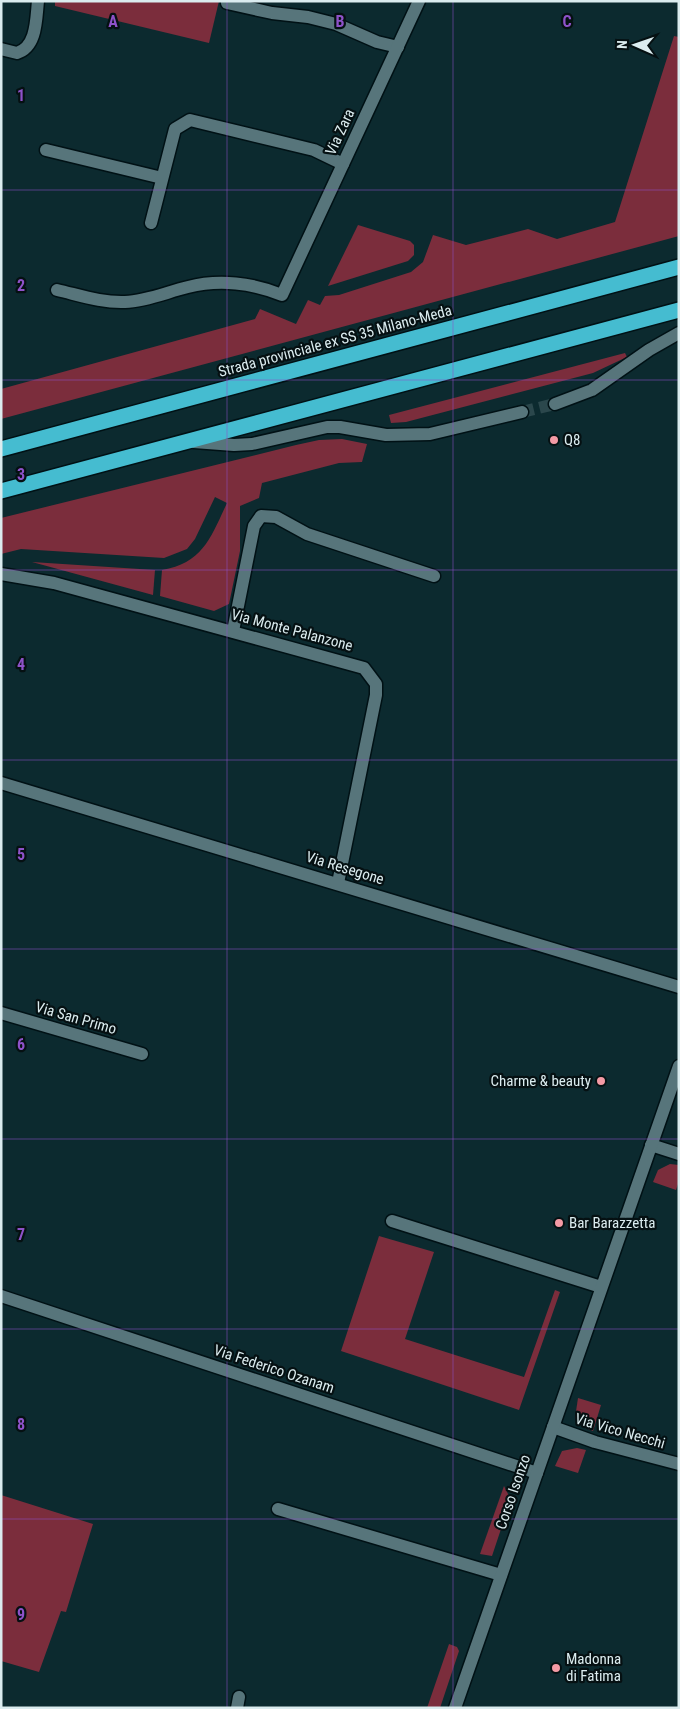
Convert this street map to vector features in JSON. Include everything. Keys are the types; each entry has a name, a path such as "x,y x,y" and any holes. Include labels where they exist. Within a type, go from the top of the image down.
{"highway":[{"name":"Strada provinciale ex SS 35 Milano-Meda","path":"1,449 679,268"},
{"path":"1,491 679,310"}],"street":[{"path":"1,49 17,53 28,47 34,32 38,1"},
{"name":"Via Zara","path":"57,290 91,298 124,302 158,296 202,284 250,285 282,295 419,1"},
{"path":"227,3 272,13 308,17 336,24 377,42 398,47"},
{"path":"151,223 174,129 190,120 314,150 343,164"},
{"path":"46,150 162,178"},
{"path":"555,404 592,390 649,350 679,333"},
{"path":"184,442 234,445 252,444 328,427 348,428 386,435 422,435 522,412"},
{"path":"232,631 254,526 260,516 276,517 307,534 434,576"},
{"name":"Via Monte Palanzone","path":"1,574 54,583 364,668 376,684 376,695 338,883"},
{"name":"Via Resegone","path":"1,783 679,987"},
{"name":"Via San Primo","path":"1,1013 142,1054"},
{"name":"Corso Isonzo","path":"456,1708 679,1066"},
{"path":"651,1145 679,1154"},
{"path":"392,1221 601,1287"},
{"name":"Via Federico Ozanam","path":"1,1296 537,1472"},
{"name":"Via Vico Necchi","path":"553,1428 595,1442 679,1464"},
{"path":"278,1509 502,1575"}],"shaded area":[{"path":"55,1 219,1 209,43 55,6"},
{"path":"674,36 679,37 679,236 1,419 1,389 255,319 260,309 296,324 308,300 320,305 325,296 339,295 411,272 423,262 433,235 466,245 528,229 557,239 615,222"},
{"path":"358,225 410,241 414,245 414,255 408,261 328,286"},
{"path":"625,353 627,357 593,373 406,422 391,423 389,415"},
{"path":"342,439 367,444 362,462 339,463 262,483 259,498 240,506 240,551 229,604 214,611 160,596 162,570 176,567 196,555 204,547 216,527 227,503 215,497 195,539 187,549 164,558 21,549 1,554 1,518 296,445 319,440"},
{"path":"32,562 155,570 153,595"},
{"path":"670,1164 679,1165 679,1181 676,1190 653,1182 658,1170"},
{"path":"379,1236 434,1252 405,1339 524,1377 555,1290 560,1292 519,1410 341,1351"},
{"path":"578,1398 601,1405 593,1431 583,1427 575,1418"},
{"path":"577,1448 586,1450 578,1473 555,1466 562,1451"},
{"path":"504,1486 510,1498 509,1505 492,1556 480,1554"},
{"path":"1,1495 93,1524 66,1612 61,1611 39,1672 1,1661"},
{"path":"449,1644 457,1647 459,1651 440,1708 427,1708"}],"tunnel":[{"path":"522,412 555,404"}],"place":[{"name":"Q8","path":"554,440"},
{"name":"Charme & beauty","path":"601,1081"},
{"name":"Bar Barazzetta","path":"559,1223"},
{"name":"Madonna di Fatima","path":"556,1668"}]}
